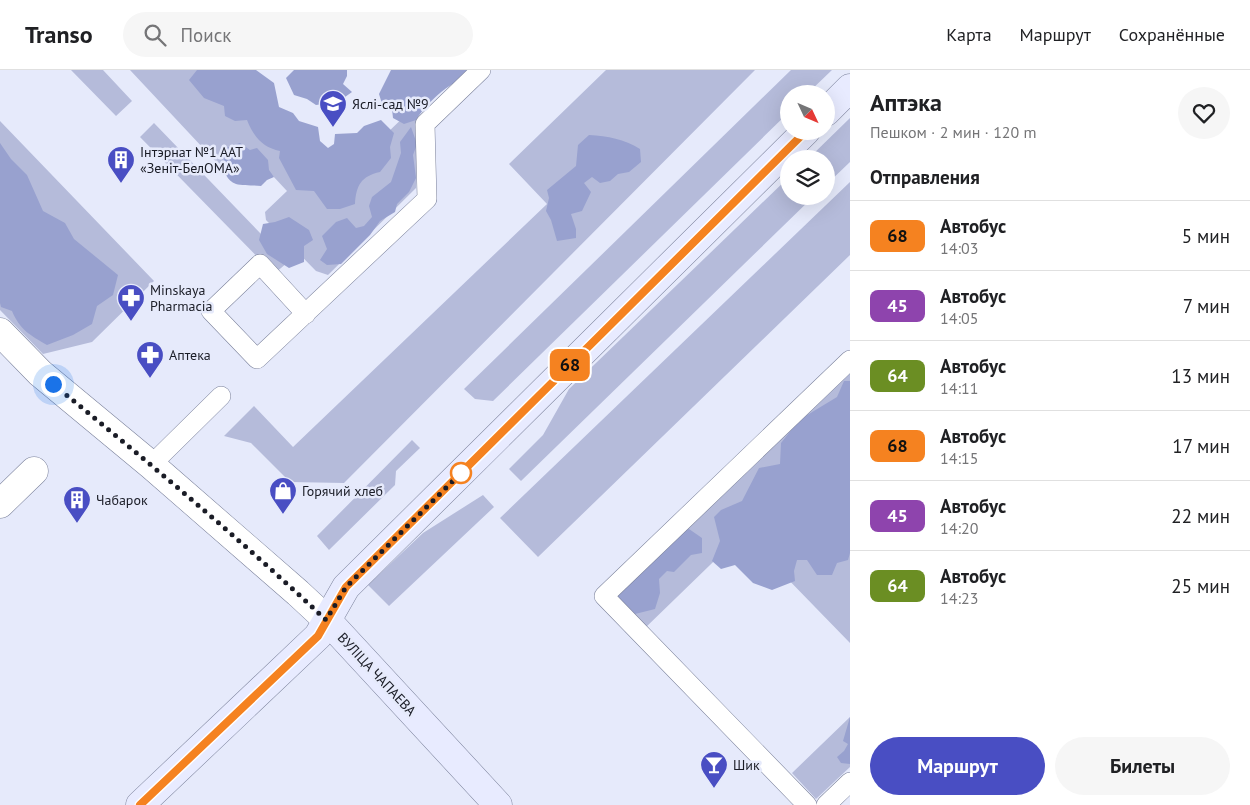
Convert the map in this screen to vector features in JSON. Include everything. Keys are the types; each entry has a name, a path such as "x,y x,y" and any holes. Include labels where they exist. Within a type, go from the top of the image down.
{"main road":[{"path":"835,103 850,88"},
{"path":"140,805 318,636 346,587 797,140"},
{"name":"ВУЛІЦА ЧАПАЕВА","path":"326,620 498,805"}],"street":[{"name":"ВУЛІЦА ЧАПАЕВА","path":"0,332 40,373 151,465 298,593 326,620"},
{"path":"0,504 34,471"}],"lane":[{"path":"306,314 260,264 211,311 257,359 306,314 427,199 426,124 481,70"},
{"path":"807,805 604,596 850,360"},
{"path":"151,465 221,396"},
{"path":"826,805 850,782"}],"shaded area":[{"path":"71,70 103,70 132,101 116,116"},
{"path":"130,70 217,70 331,187 438,84 418,114 416,188 328,275 316,271 266,220 265,212 287,191 257,159 233,180"},
{"path":"197,70 256,70 274,83 279,107 293,113 299,121 318,127 320,141 328,148 334,144 335,134 357,133 364,126 381,120 394,133 390,147 391,158 380,172 364,179 358,187 355,204 340,209 327,209 314,191 296,190 279,158 280,151 269,147 259,140 247,120 235,121 225,116 224,106 204,98 189,80"},
{"path":"294,70 347,70 347,76 343,84 352,92 338,106 331,103 316,105 307,99 294,95 286,78"},
{"path":"391,70 471,70 436,96 416,120 404,124 393,118 392,109 383,107 379,94"},
{"path":"606,70 755,70 344,483 290,482 251,443 224,436 254,406 293,447 547,204 509,164"},
{"path":"791,70 832,70 816,85 780,85 780,121 493,401 475,399 464,389"},
{"path":"850,118 850,162 835,176 835,150 817,150 827,140 835,140 835,133"},
{"path":"0,121 154,281 92,342 43,354 0,310"},
{"path":"154,123 288,262 274,274 140,137"},
{"path":"411,127 417,144 413,155 416,178 409,192 397,204 395,212 380,221 370,235 341,264 327,265 320,260 327,249 322,236 336,222 347,218 356,228 364,226 372,217 369,206 372,197 391,182 401,153 400,142"},
{"path":"589,135 616,139 640,149 641,162 629,172 618,174 610,181 600,183 592,177 584,183 591,192 582,211 571,214 576,229 576,238 557,241 551,220 546,211 549,198 547,190 576,166 578,145"},
{"path":"0,143 11,159 27,175 43,211 65,223 74,239 118,275 113,295 97,306 92,324 73,335 47,345 26,331 18,323 12,311 1,307 0,303"},
{"path":"240,143 250,150 257,148 268,160 269,170 274,177 267,180 261,186 239,185 231,182 224,169 226,148"},
{"path":"850,182 850,255 538,557 500,518 826,205 835,205 835,196"},
{"path":"780,186 780,205 805,205 521,481 509,469 543,435 569,389"},
{"path":"289,217 309,230 313,240 304,246 304,262 289,268 267,254 259,240 263,224"},
{"path":"850,363 850,643 743,533 643,630 609,596"},
{"path":"844,381 850,381 850,553 848,560 837,563 832,575 817,575 807,560 797,560 794,571 795,581 772,590 753,583 735,565 721,569 712,561 720,541 714,517 721,510 742,501 759,468 780,464 781,443 799,420 837,397"},
{"path":"412,440 420,448 396,471 395,485 329,550 317,536"},
{"path":"483,495 494,507 389,606 368,585 423,533"},
{"path":"689,529 702,538 702,553 691,555 674,572 667,571 659,579 660,593 655,609 631,615 611,598 677,533"},
{"path":"850,717 850,767 816,799 792,773"},
{"path":"850,717 850,764 841,763 837,757 848,744 843,741"}],"bus line":[{"name":"68","path":"140,805 318,636 346,587 797,140"}],"place":[{"name":"Яслі-сад №9","path":"333,128"},
{"name":"Інтэрнат №1 ААТ «Зеніт-БелОМА»","path":"121,184"},
{"name":"Minskaya Pharmacia","path":"131,322"},
{"name":"Аптека","path":"150,379"},
{"name":"Горячий хлеб","path":"283,515"},
{"name":"Чабарок","path":"77,524"},
{"name":"Шик","path":"714,789"}],"route":[{"path":"53,384 151,465 298,593 326,620 346,587 461,473"}]}
